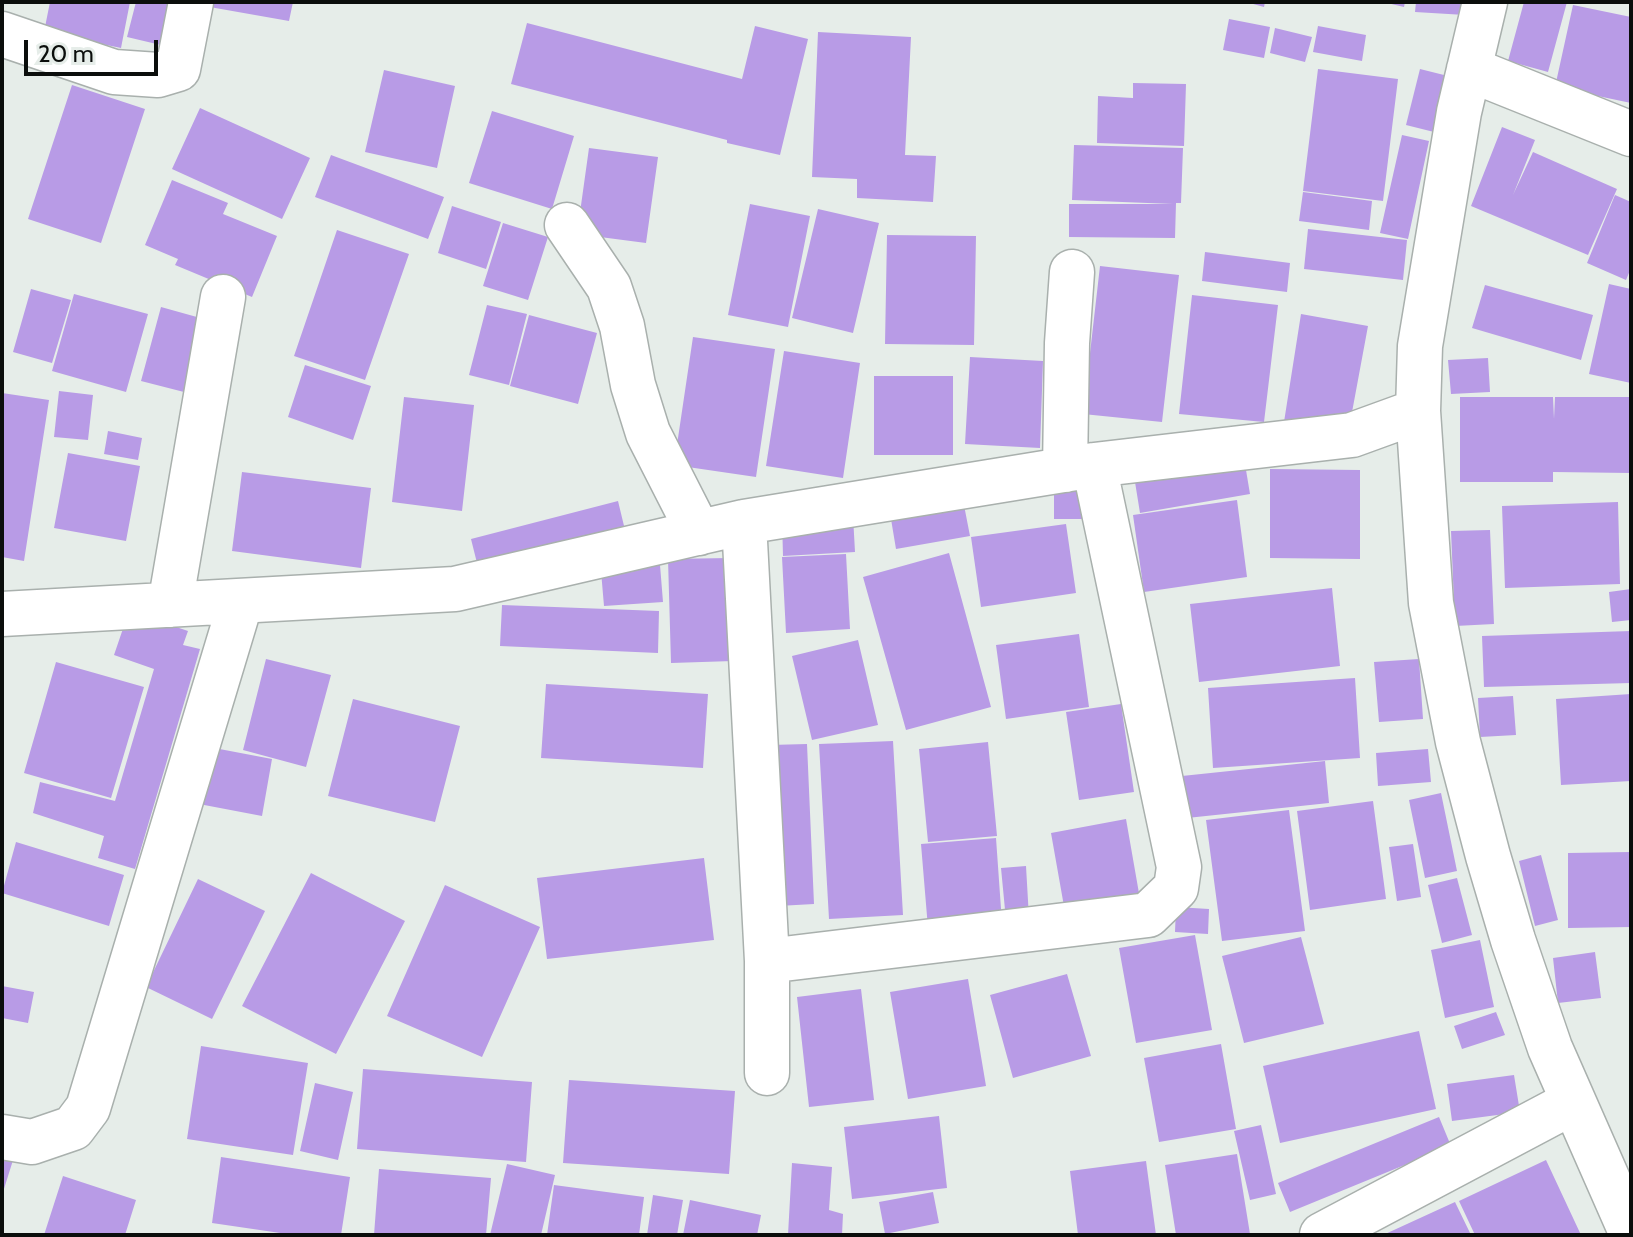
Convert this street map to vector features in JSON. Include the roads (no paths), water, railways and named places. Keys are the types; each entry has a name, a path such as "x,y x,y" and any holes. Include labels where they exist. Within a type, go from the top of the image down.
{"street":[{"path":"2,34 114,72 158,75 178,69 191,2"},
{"path":"1485,2 1459,112 1420,346 1418,411 1431,603 1458,742 1513,940 1550,1048 1631,1232"},
{"path":"1469,69 1631,134"},
{"path":"567,225 609,287 622,326 633,385 648,433 699,533"},
{"path":"767,961 1148,915 1176,888 1179,867 1080,467 1067,343 1072,272"},
{"path":"170,605 223,297"},
{"path":"2,614 455,589 744,522 1080,467 1352,435 1418,411"},
{"path":"744,522 767,961 767,1073"},
{"path":"2,1137 32,1142 73,1128 88,1108 241,601"},
{"path":"1322,1235 1573,1102"}]}
